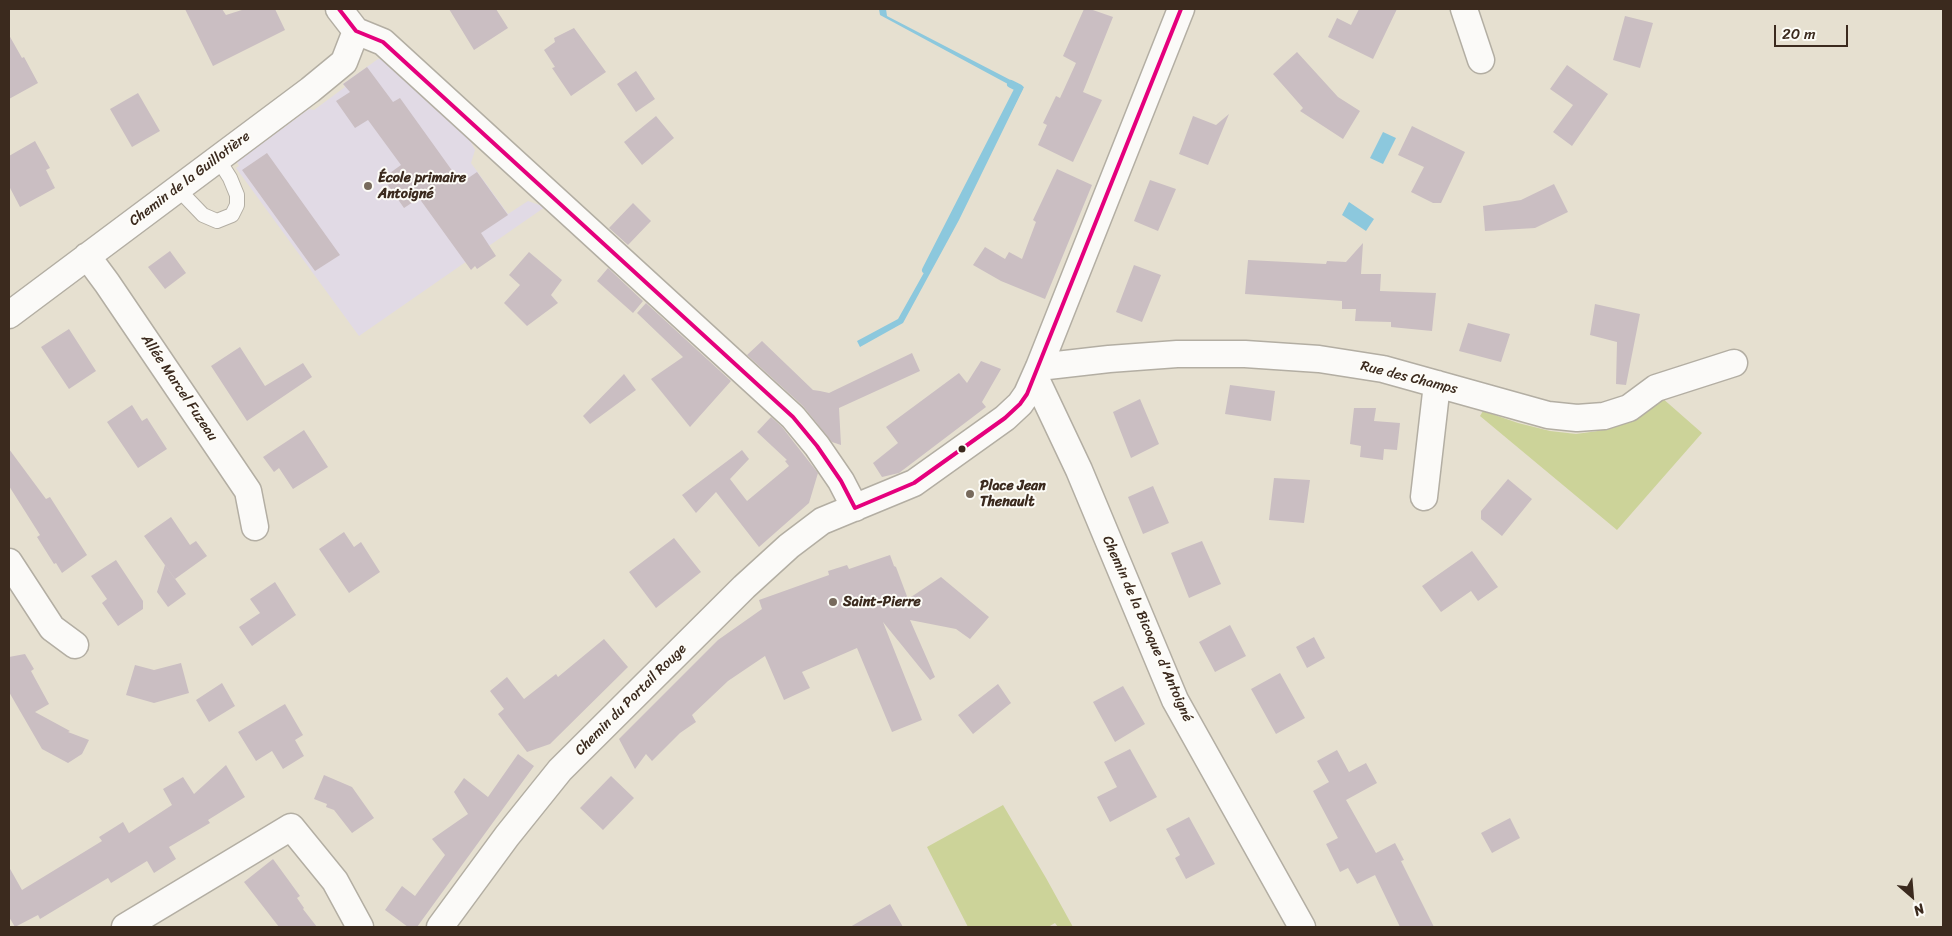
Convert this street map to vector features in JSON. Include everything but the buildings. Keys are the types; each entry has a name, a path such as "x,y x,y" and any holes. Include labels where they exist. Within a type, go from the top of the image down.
{"street":[{"path":"339,9 356,31 383,42 793,418 817,446 841,481 855,508"},
{"name":"Chemin du Portail Rouge","path":"440,927 507,836 567,764 744,586 789,546 822,521 914,483 1005,418 1020,404 1037,372 1181,9"},
{"path":"1464,9 1481,60"},
{"name":"Chemin de la Guillotière","path":"9,315 344,62 356,31"},
{"name":"Allée Marcel Fuzeau","path":"87,256 108,283 248,491 254,526"},
{"name":"Rue des Champs","path":"1037,372 1109,359 1177,354 1245,354 1319,359 1383,369 1548,415 1577,418 1604,416 1628,408 1656,388 1734,363"},
{"name":"Chemin de la Bicoque d'Antoigné","path":"1037,372 1175,700 1302,927"},
{"path":"1424,498 1437,384"},
{"path":"9,562 52,628 74,645"},
{"path":"125,927 291,826 335,882 360,927"}],"lane":[{"path":"178,189 203,215 217,221 232,215 237,205 237,195 230,178 218,158"}],"shaded area":[{"name":"École primaire Antoigné","path":"378,59 384,60 469,138 475,150 471,163 508,214 528,201 545,207 359,336 236,168 239,166 237,162 309,109 314,110 345,87 343,84"}],"green space":[{"path":"1661,397 1702,433 1617,530 1480,416 1483,411 1550,431 1576,434 1598,431 1622,423"},
{"path":"1003,805 1073,927 1058,927 1055,923 1048,927 968,927 927,847"}],"water":[{"path":"879,9 886,9 887,16 1024,87 959,220 903,323 860,347 857,341 898,319 940,244 1019,90 880,15"},
{"path":"1383,132 1396,138 1383,164 1370,158"},
{"path":"1349,202 1374,219 1366,231 1342,215"}],"waterway":[{"path":"926,270 1019,88 1011,84"}],"transit line":[{"path":"339,9 356,31 383,42 793,417 817,446 841,481 855,508 914,483 1005,418 1020,404 1027,394 1181,9"}],"place":[{"name":"École primaire Antoigné","path":"368,186"},
{"name":"Place Jean Thenault","path":"970,494"},
{"name":"Saint-Pierre","path":"833,602"}]}
